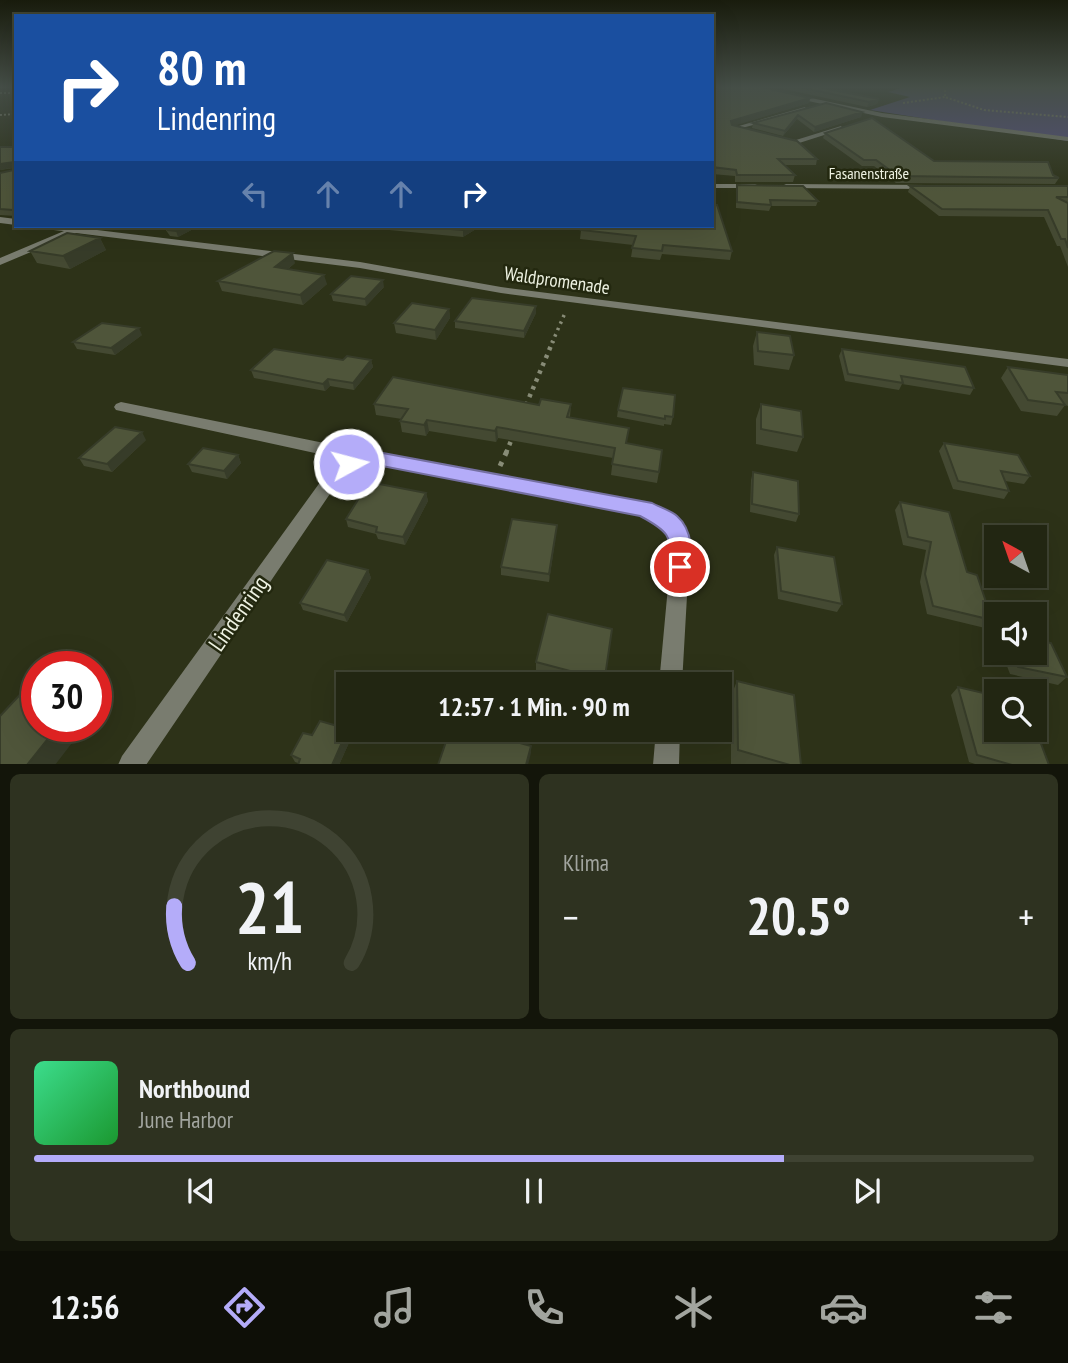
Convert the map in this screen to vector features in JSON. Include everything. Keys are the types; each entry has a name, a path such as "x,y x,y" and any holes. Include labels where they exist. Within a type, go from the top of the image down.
{"street":[{"path":"750,132 735,128 758,122"},
{"path":"934,122 1068,139"},
{"path":"769,137 796,142 844,127"},
{"name":"Fasanenstraße","path":"714,186 939,187"},
{"name":"Waldpromenade","path":"60,228 357,265 571,299 1068,363"},
{"path":"0,262 52,238 86,228"},
{"path":"121,407 329,450 349,464 372,458 644,509 671,522 681,543 672,672"},
{"name":"Lindenring","path":"132,764 332,478 349,464"},
{"path":"666,764 667,742"}],"path":[{"path":"525,408 571,299"},
{"path":"494,480 515,432"}],"shaded area":[{"path":"944,122 1068,122 1068,141"}],"building":[{"path":"714,122 731,122 732,125 797,141 817,159 778,159 795,175 737,175 736,170 714,167"},
{"path":"758,122 793,122 785,131 753,123"},
{"path":"807,122 832,122 815,127"},
{"path":"861,122 877,122 934,161 1048,162 1053,175 1059,178 898,176 876,160 864,160 825,133"},
{"path":"0,147 14,147 14,162 0,164"},
{"path":"14,170 14,210 0,209 0,173"},
{"path":"737,185 803,186 818,201 770,200 771,205 737,202"},
{"path":"910,186 1068,186 1068,197 1056,197 1068,203 1068,248 1048,210 942,209"},
{"path":"714,205 717,205 732,251 663,245 662,251 632,248 636,236 581,230 714,228"},
{"path":"67,233 100,238 63,256 30,251"},
{"path":"274,251 293,253 275,267 324,275 300,295 218,281"},
{"path":"351,276 383,280 365,299 331,294"},
{"path":"472,298 536,306 524,331 455,321"},
{"path":"412,303 449,309 435,330 394,323"},
{"path":"102,323 139,328 111,348 73,342"},
{"path":"757,332 790,336 794,355 758,351"},
{"path":"274,349 343,360 347,356 371,360 353,383 328,379 323,384 251,370"},
{"path":"842,349 965,367 974,388 901,376 903,383 848,374"},
{"path":"1008,367 1068,375 1068,393 1056,392 1065,405 1028,400"},
{"path":"393,377 539,405 541,399 571,404 567,417 629,428 626,443 662,450 659,472 612,464 615,448 497,427 495,431 427,420 424,425 400,421 408,409 374,404"},
{"path":"623,388 675,395 673,417 665,416 665,419 618,410"},
{"path":"761,404 801,411 803,437 761,429"},
{"path":"115,427 142,432 107,464 79,458"},
{"path":"944,443 1018,455 1030,476 1001,471 1009,491 958,481"},
{"path":"203,448 238,455 224,471 188,464"},
{"path":"753,472 798,481 799,514 752,504"},
{"path":"369,482 426,493 403,537 376,532 377,527 346,519"},
{"path":"900,502 949,512 967,572 977,575 986,602 984,618 933,606 925,574 931,542 908,537"},
{"path":"512,519 557,525 549,574 501,567"},
{"path":"777,547 834,557 842,604 781,591"},
{"path":"327,560 368,570 344,615 300,603"},
{"path":"548,614 612,629 606,672 574,672 536,662"},
{"path":"1047,642 1051,643 1067,677 1017,665 1047,665"},
{"path":"737,681 794,695 801,764 787,764 738,750"},
{"path":"958,687 984,693 984,742 1040,742 1049,764 1008,764 977,755"},
{"path":"21,694 21,742 45,742 28,764 0,764 0,716"},
{"path":"320,721 336,726 336,742 342,742 332,764 298,764 300,759 291,755 303,733 312,735"},
{"path":"446,742 516,742 531,746 526,764 438,764"}],"route":[{"path":"349,464 372,458 644,509 671,522 681,543 680,567"}]}
